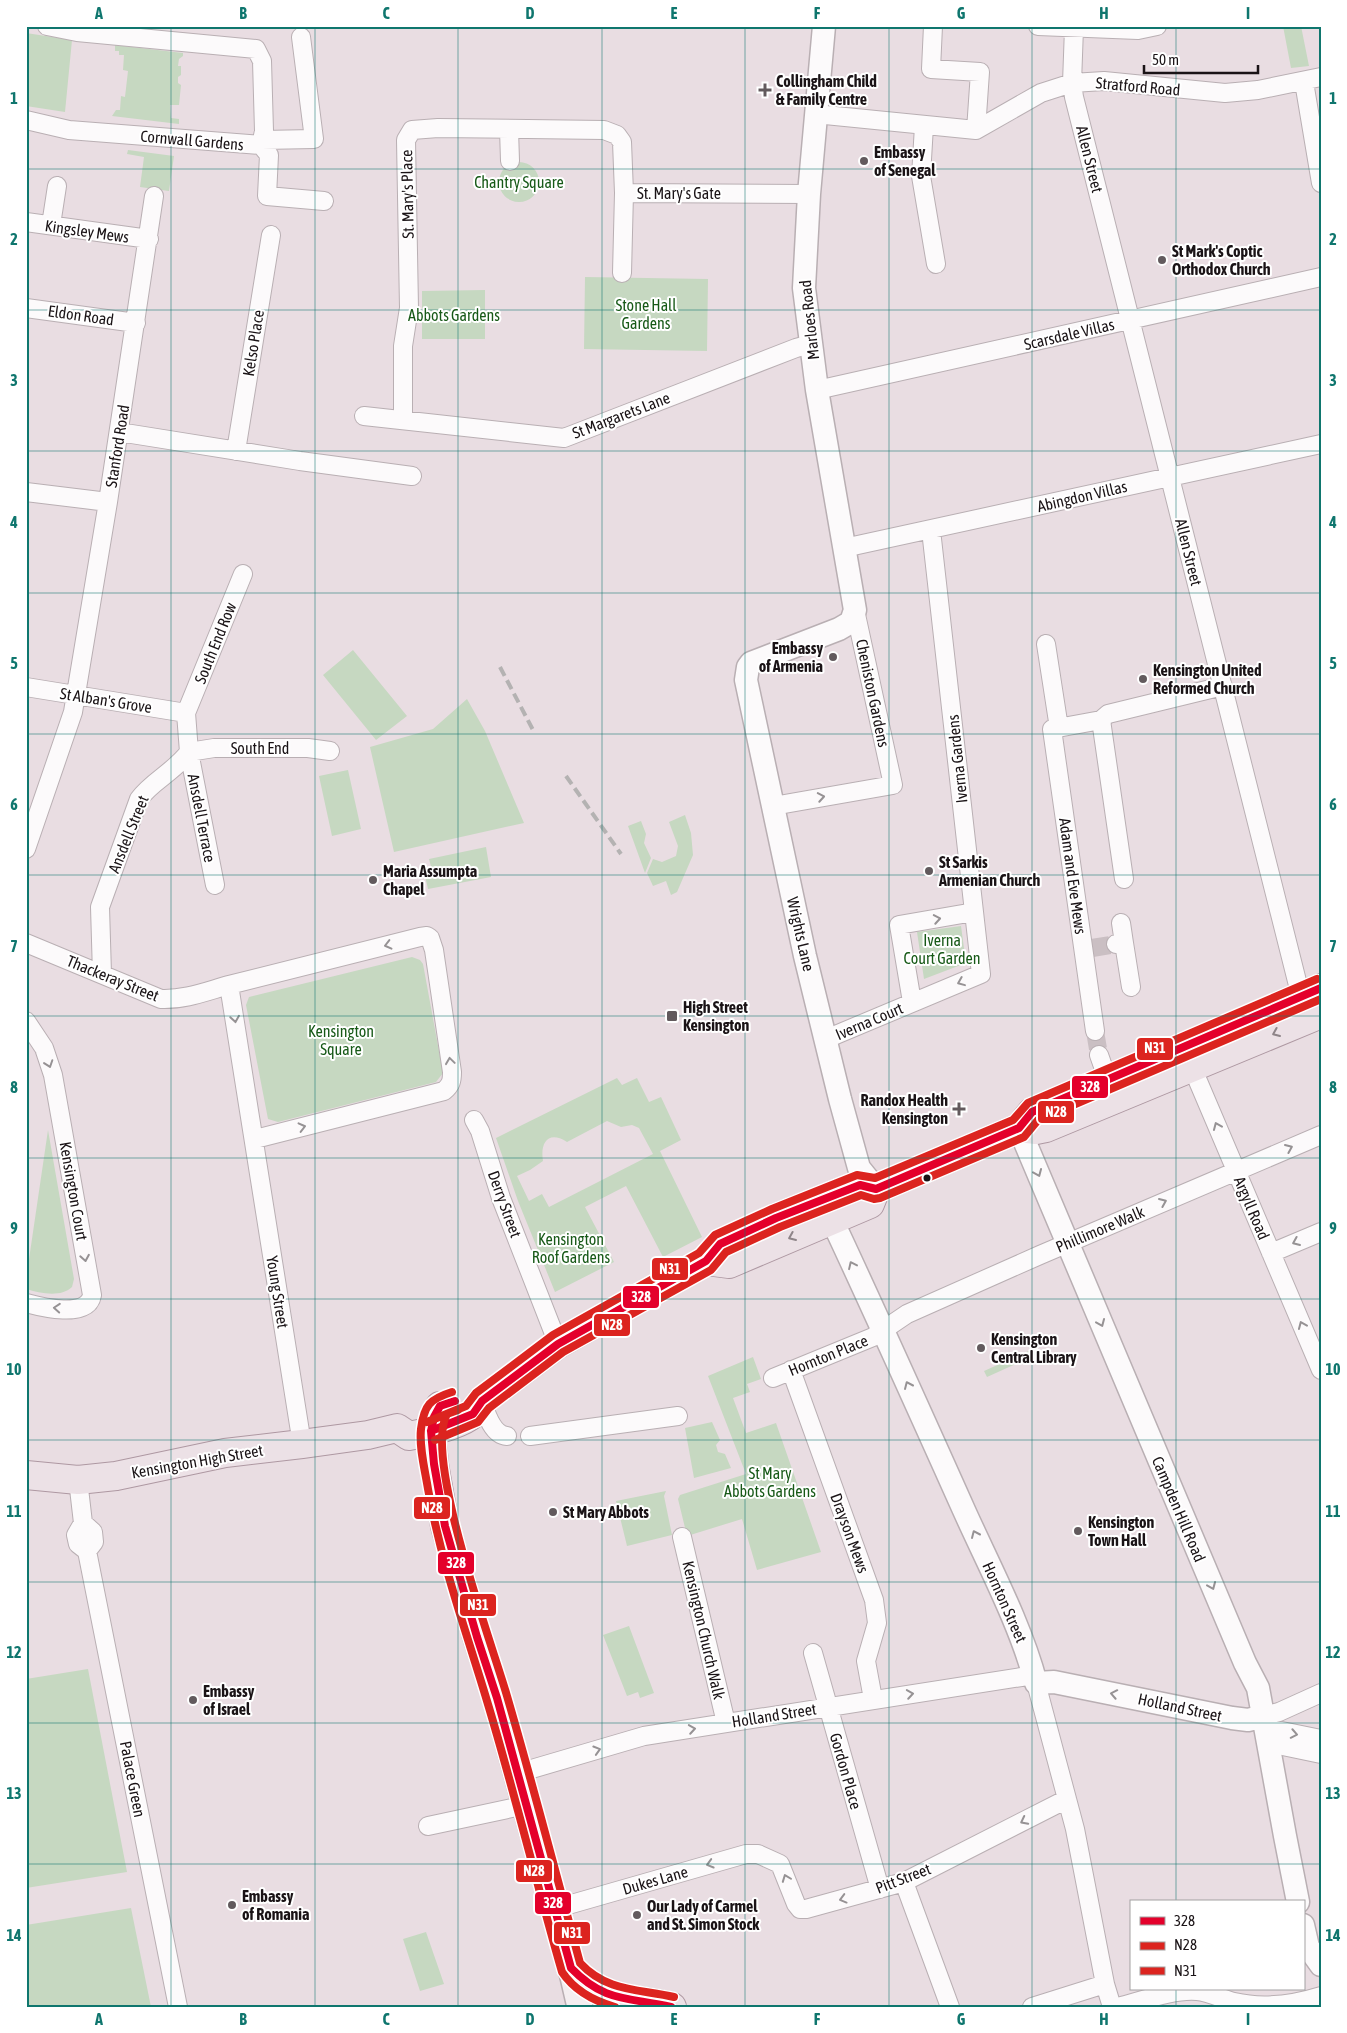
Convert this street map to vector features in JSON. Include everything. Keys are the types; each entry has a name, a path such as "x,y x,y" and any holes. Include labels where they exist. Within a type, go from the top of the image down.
{"main road":[{"path":"580,2007 518,1773 445,1526 434,1464 436,1419 474,1414 482,1401 558,1344 706,1261 720,1244 776,1218 860,1185 876,1189 1020,1128 1036,1130 1046,1128 1107,1078 1188,1056 1312,1005"},
{"path":"706,1261 729,1264 870,1204 876,1189"},
{"name":"Kensington High Street","path":"26,1475 78,1480 116,1476 225,1452 302,1444 401,1424 421,1423 436,1419"},
{"path":"571,1968 585,1983 598,1990 617,1997 672,2007"}],"street":[{"name":"Cornwall Gardens","path":"26,120 69,130 262,142 264,131 262,61 256,49 77,32 47,26"},
{"name":"Marloes Road","path":"824,26 815,114 804,288 817,390 856,610"},
{"path":"815,114 976,130 980,72 931,69 933,26"},
{"path":"1038,26 1138,30 1157,26"},
{"name":"Allen Street","path":"1074,28 1072,83 1223,686 1312,1005"},
{"path":"301,37 314,139 262,142 269,155 267,196 324,201"},
{"name":"Stratford Road","path":"976,130 1042,93 1072,83 1104,81 1225,93 1258,90 1321,77"},
{"path":"1304,82 1321,183"},
{"path":"924,126 921,176 936,264"},
{"name":"St. Mary's Place","path":"403,420 403,346 410,308 407,136 412,130 416,129 604,130"},
{"path":"510,129 510,161"},
{"name":"St. Mary's Gate","path":"604,130 617,135 622,142 624,193 809,194"},
{"path":"51,226 56,186"},
{"path":"622,272 624,193"},
{"name":"Stanford Road","path":"26,850 73,712 119,432 154,196"},
{"name":"Kingsley Mews","path":"26,222 149,239"},
{"name":"Kelso Place","path":"236,451 271,235"},
{"name":"Scarsdale Villas","path":"817,390 1321,277"},
{"name":"Eldon Road","path":"26,308 136,323"},
{"name":"St Margarets Lane","path":"364,416 564,438 811,344"},
{"path":"119,432 412,476"},
{"name":"Abingdon Villas","path":"844,548 1321,444"},
{"path":"26,492 108,502"},
{"name":"Iverna Gardens","path":"931,530 974,912"},
{"name":"South End Row","path":"186,713 243,574"},
{"name":"Cheniston Gardens","path":"746,672 748,666 756,660 839,629 851,622 856,610"},
{"name":"Cheniston Gardens","path":"773,806 892,785 856,610"},
{"name":"Adam and Eve Mews","path":"1046,644 1059,728 1052,729 1088,949 1095,1031"},
{"name":"Wrights Lane","path":"746,672 747,689 805,956 859,1168 876,1189"},
{"path":"1059,728 1101,720 1108,714 1223,686"},
{"name":"St Alban's Grove","path":"26,687 186,713"},
{"path":"186,713 189,752"},
{"path":"1101,720 1124,879"},
{"name":"South End","path":"189,752 214,748 308,748 330,751"},
{"name":"Ansdell Terrace","path":"189,752 216,885"},
{"name":"Ansdell Street","path":"102,974 100,907 139,799 146,789 179,765 189,752"},
{"name":"Iverna Court","path":"826,1039 981,974 974,912 899,925 912,1002"},
{"path":"1121,923 1120,944 1130,987"},
{"path":"426,936 432,942 452,1072 452,1082 449,1087 444,1091 255,1139 229,985 426,936"},
{"name":"Thackeray Street","path":"26,943 161,999 174,1000 229,985"},
{"name":"Kensington Court","path":"26,1021 44,1048 53,1075 92,1296 88,1304 75,1309 54,1308 26,1303"},
{"name":"Argyll Road","path":"1188,1056 1321,1370"},
{"name":"Derry Street","path":"474,1120 480,1131 502,1198 558,1344"},
{"name":"Campden Hill Road","path":"1020,1128 1241,1654 1258,1688 1267,1729 1284,1836 1298,1900"},
{"name":"Phillimore Walk","path":"883,1330 907,1314 1067,1243 1321,1135"},
{"name":"Young Street","path":"255,1139 302,1444"},
{"name":"Hornton Street","path":"832,1220 1028,1655 1075,1828 1105,1984 1112,2007"},
{"path":"1271,1253 1321,1232"},
{"name":"Hornton Place","path":"773,1378 873,1337 883,1330"},
{"name":"Drayson Mews","path":"791,1370 874,1600 877,1623 866,1661 873,1700"},
{"path":"482,1401 488,1419 495,1430 503,1436 507,1436"},
{"path":"530,1436 678,1416"},
{"name":"Palace Green","path":"78,1480 83,1523 76,1535 78,1544 87,1551 178,2007"},
{"name":"Kensington Church Walk","path":"682,1537 726,1724"},
{"name":"Gordon Place","path":"813,1653 880,1889"},
{"name":"Holland Street","path":"518,1773 644,1736 828,1706 1035,1679 1248,1720 1267,1729"},
{"path":"1267,1729 1279,1712 1321,1694"},
{"path":"1267,1729 1321,1739"},
{"path":"1267,1729 1321,1754"},
{"name":"Pitt Street","path":"758,1854 780,1864 796,1904 800,1909 806,1909 904,1882 1067,1799"},
{"path":"428,1826 526,1805"},
{"name":"Dukes Lane","path":"554,1909 746,1854 758,1854"},
{"path":"904,1882 950,2007"},
{"path":"1304,1929 1308,1947 1321,1965"},
{"path":"1032,2007 1105,1984"},
{"path":"1118,2007 1182,1992 1198,1991 1246,2004 1269,2006 1301,2002 1321,1996"}],"green space":[{"path":"1283,26 1301,26 1309,66 1291,68"},
{"path":"26,33 72,40 65,112 26,106"},
{"path":"115,45 183,53 183,56 179,59 178,66 181,66 181,75 178,77 178,83 181,85 179,105 170,105 171,118 179,119 179,124 112,116 116,110 120,110 121,96 125,97 128,71 123,70 124,55 119,55 119,51 115,51"},
{"path":"128,150 174,156 169,191 140,187 144,157 127,154"},
{"name":"Chantry Square","path":"519,162 533,168 539,182 533,196 519,202 505,196 499,182 505,168"},
{"name":"Stone Hall Gardens","path":"585,277 708,279 707,351 584,349"},
{"name":"Abbots Gardens","path":"485,290 485,339 422,339 422,291"},
{"path":"353,650 407,716 376,740 323,675"},
{"path":"467,699 485,731 524,823 394,852 370,747 433,729"},
{"path":"348,770 361,829 332,836 319,776"},
{"path":"685,815 691,833 693,855 677,892 671,895 666,881 653,886 647,873 653,859 662,862 676,856 678,846 669,822"},
{"path":"641,821 646,834 644,843 651,858 645,873 628,826"},
{"path":"486,847 491,877 428,889 425,876 433,874 429,859"},
{"name":"Iverna Court Garden","path":"961,926 966,963 924,979 917,932"},
{"name":"Kensington Square","path":"412,957 420,960 423,964 443,1073 436,1082 278,1122 268,1119 246,1005 249,997"},
{"name":"Kensington Roof Gardens","path":"617,1078 622,1085 637,1078 649,1102 661,1097 681,1140 660,1151 702,1237 663,1257 626,1186 585,1207 614,1262 555,1292 518,1201 496,1138","holes":["607,1121 621,1127 632,1125 639,1128 653,1154 549,1207 542,1194 529,1201 517,1176 543,1161 543,1149 547,1140 555,1137 567,1142"]},
{"path":"48,1130 74,1279 72,1287 56,1294 26,1289 26,1266 28,1266"},
{"path":"1033,1349 1036,1355 987,1377 984,1371"},
{"name":"St Mary Abbots Gardens","path":"753,1357 761,1379 747,1384 750,1392 733,1398 746,1433 776,1423 821,1552 757,1570 742,1519 687,1536 678,1499 680,1495 746,1474 708,1376"},
{"path":"712,1422 720,1440 716,1445 718,1452 725,1454 731,1468 694,1478 685,1428"},
{"path":"666,1491 664,1496 672,1535 627,1546 616,1501"},
{"path":"629,1626 654,1693 640,1698 638,1692 627,1696 603,1635"},
{"path":"88,1669 127,1872 26,1888 26,1679"},
{"path":"131,1908 151,2007 26,2007 26,1925"},
{"path":"426,1932 444,1984 420,1991 403,1939"}],"tunnel":[{"path":"1092,948 1116,944"},
{"path":"1095,1031 1099,1055"}],"railway":[{"path":"500,667 533,730"},
{"path":"566,776 621,854"}],"transit line":[{"name":"N31","path":"427,1422 466,1406 476,1393 553,1335 699,1253 715,1235 772,1209 857,1175 875,1178 1013,1120 1028,1103 1317,979"},
{"name":"328","path":"431,1431 473,1414 482,1401 558,1344 706,1261 720,1244 776,1218 860,1185 876,1189 1019,1128 1032,1112 1321,988"},
{"name":"N28","path":"435,1440 478,1422 489,1408 563,1352 711,1270 726,1252 780,1227 861,1195 874,1199 880,1198 1024,1137 1038,1120 1321,999"},
{"name":"N28","path":"452,1392 433,1400 426,1409 421,1429 421,1444 433,1516 454,1596 497,1735 562,1972 572,1984 585,1994 615,2007"},
{"name":"328","path":"455,1401 440,1406 434,1417 431,1431 434,1464 445,1526 497,1698 571,1968 583,1979 606,1993 671,2007"},
{"name":"N31","path":"458,1410 447,1414 442,1436 444,1469 451,1508 462,1552 517,1729 580,1963 590,1972 612,1984 674,1997"}],"place":[{"name":"Collingham Child & Family Centre","path":"765,90"},
{"name":"Embassy of Senegal","path":"864,161"},
{"name":"St Mark's Coptic Orthodox Church","path":"1162,260"},
{"name":"Embassy of Armenia","path":"833,657"},
{"name":"Kensington United Reformed Church","path":"1143,679"},
{"name":"St Sarkis Armenian Church","path":"929,871"},
{"name":"Maria Assumpta Chapel","path":"373,880"},
{"name":"High Street Kensington","path":"672,1016"},
{"name":"Randox Health Kensington","path":"959,1109"},
{"name":"Kensington Central Library","path":"981,1348"},
{"name":"St Mary Abbots","path":"553,1512"},
{"name":"Kensington Town Hall","path":"1078,1531"},
{"name":"Embassy of Israel","path":"193,1700"},
{"name":"Embassy of Romania","path":"232,1905"},
{"name":"Our Lady of Carmel and St. Simon Stock","path":"637,1915"}]}
